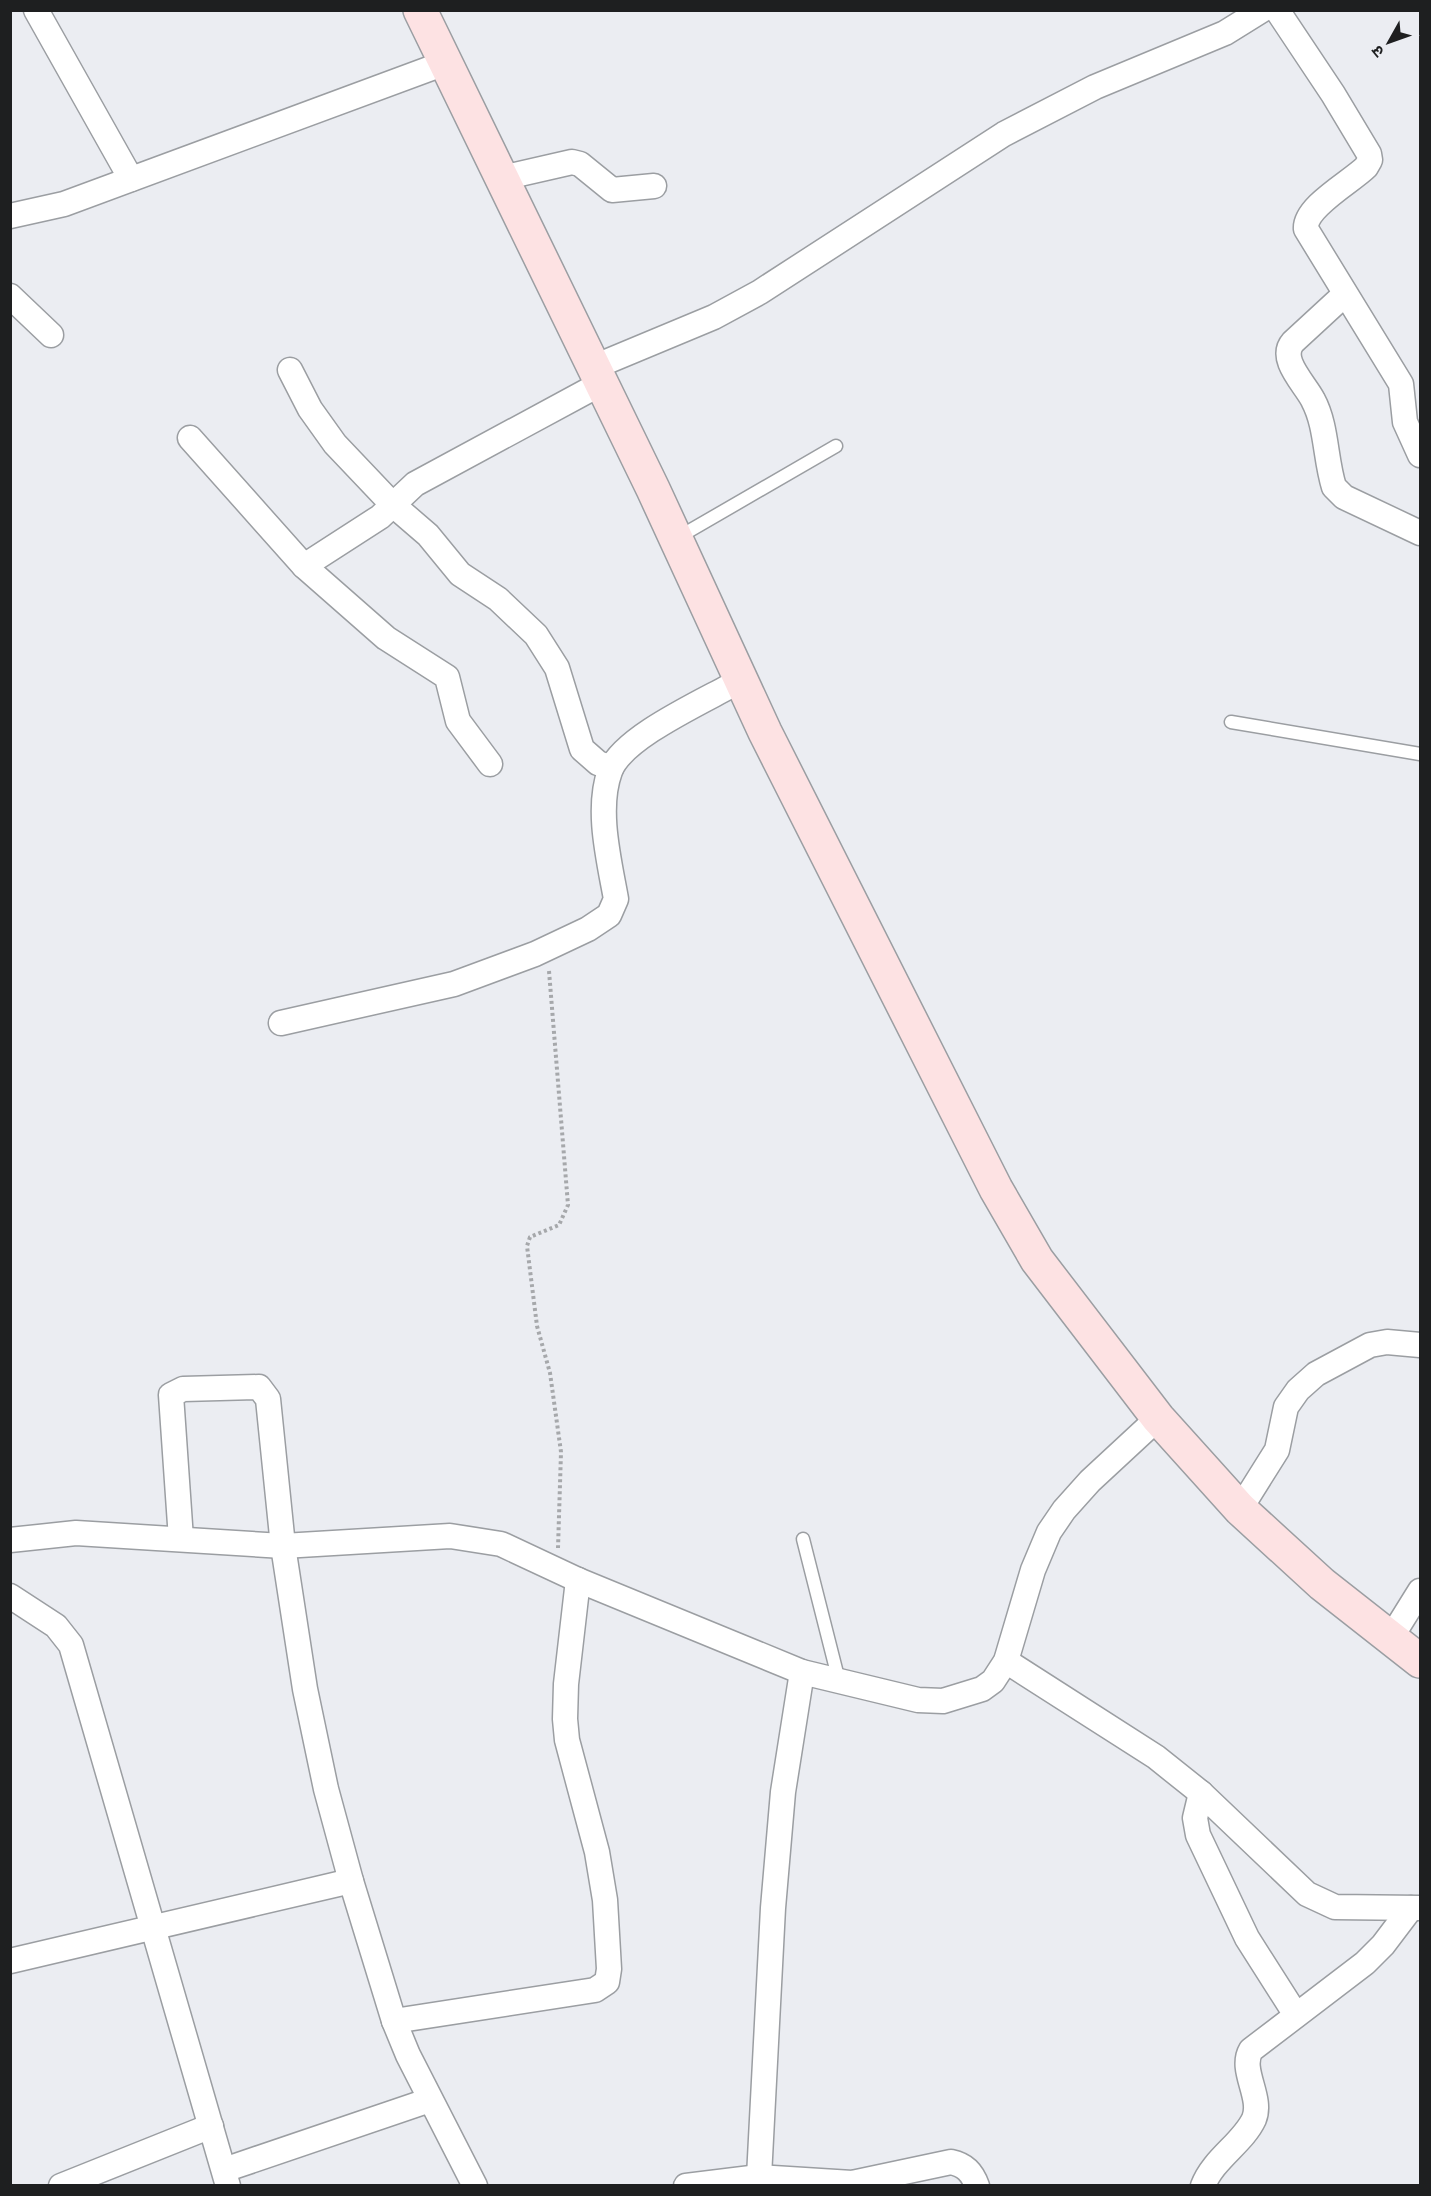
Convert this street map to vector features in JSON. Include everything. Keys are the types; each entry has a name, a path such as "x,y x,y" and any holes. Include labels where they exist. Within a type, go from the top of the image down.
{"main road":[{"path":"420,10 598,375 765,732 996,1189 1037,1260 1158,1418 1240,1509 1322,1584 1392,1636 1420,1661"}],"street":[{"path":"36,10 131,179"},
{"path":"303,566 373,522 415,484 598,375 760,292 1004,134 1095,87 1225,33 1262,10"},
{"path":"1277,10 1333,94 1370,160 1363,171 1316,207 1305,224 1308,235 1401,384 1405,422 1420,455"},
{"path":"10,216 64,204 445,63"},
{"path":"502,178 572,162 580,164 612,190 654,186"},
{"path":"1344,295 1293,342 1289,347 1288,357 1315,403 1334,487 1344,497 1420,533"},
{"path":"10,296 51,335"},
{"path":"291,370 322,428 392,504 428,535 460,574 498,599 536,635 557,668 582,749 598,763 611,768"},
{"path":"190,438 303,566 386,638 443,672 450,682 453,709 458,721 490,764"},
{"path":"281,1023 454,984 548,947 601,922 614,908 616,899 606,831 605,801 611,768 641,736 744,687"},
{"path":"1240,1509 1277,1450 1286,1407 1298,1390 1316,1374 1370,1345 1387,1342 1420,1345"},
{"path":"181,1539 171,1395 183,1389 254,1387 263,1390 268,1399 283,1546 305,1689 326,1789 351,1881 394,2021 430,2100 474,2186"},
{"path":"10,1539 76,1533 283,1546 450,1536 501,1544 568,1575 802,1672 918,1700 943,1701 982,1689 993,1681 1006,1661 1033,1570 1049,1532 1064,1510 1090,1481 1158,1418"},
{"path":"394,2021 595,1990 607,1982 609,1969 605,1900 597,1852 567,1740 565,1719 568,1575"},
{"path":"1392,1636 1420,1591"},
{"path":"10,1596 56,1626 71,1645 226,2178 430,2100"},
{"path":"1006,1661 1120,1731 1201,1793 1307,1894 1335,1907 1416,1908"},
{"path":"759,2177 773,1908 783,1792 802,1672"},
{"path":"1201,1793 1195,1818 1198,1835 1247,1938 1296,2015"},
{"path":"10,1961 351,1881"},
{"path":"1203,2186 1219,2160 1254,2120 1256,2101 1249,2054 1260,2042 1365,1963 1416,1908"},
{"path":"61,2186 211,2126"},
{"path":"686,2186 727,2183 759,2177 852,2184 951,2162 960,2164 968,2170 977,2186"}],"lane":[{"path":"676,539 837,446"},
{"path":"1231,722 1420,754"},
{"path":"803,1539 840,1682"}],"path":[{"path":"548,947 568,1205 560,1225 530,1237 527,1246 537,1326 550,1373 561,1452 568,1575"}]}
